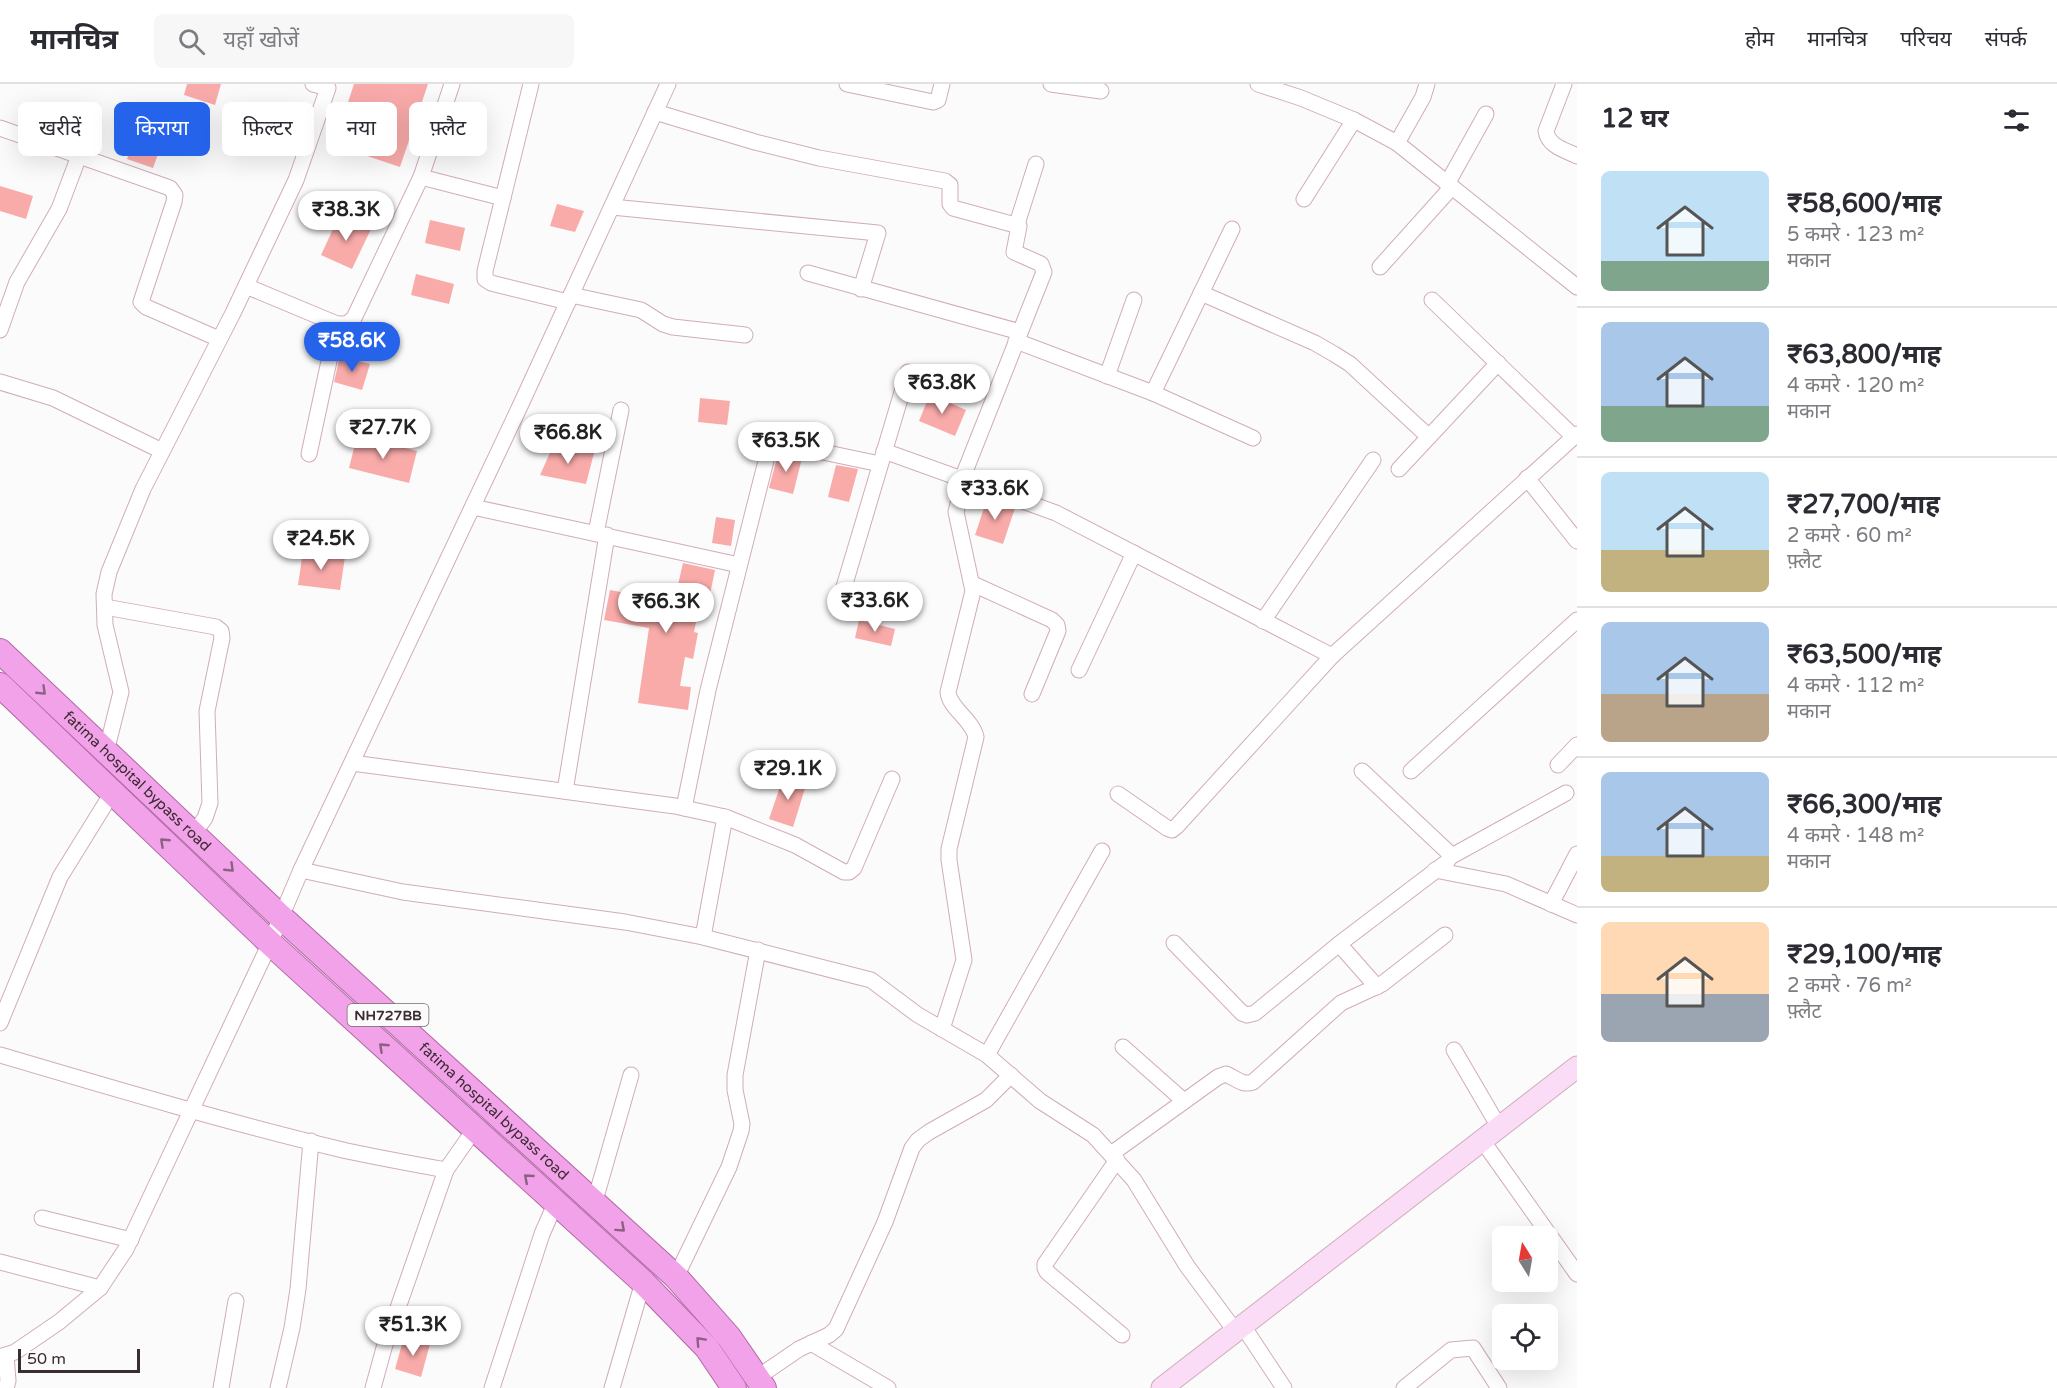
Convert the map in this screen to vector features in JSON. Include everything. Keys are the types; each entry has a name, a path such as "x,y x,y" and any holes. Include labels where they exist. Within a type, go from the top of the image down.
{"highway":[{"name":"fatima hospital bypass road","path":"0,651 281,917 676,1277 729,1337 761,1382"},
{"name":"fatima hospital bypass road","path":"0,685 270,943 643,1282 707,1348 734,1388"},
{"path":"413,1074 431,1054"}],"main road":[{"path":"1162,1388 1577,1067"}],"street":[{"path":"106,752 121,692 105,625 104,594 109,572 143,489 246,286 296,180 333,86 313,84"},
{"path":"246,286 337,324 347,324 354,318 421,177 452,84"},
{"path":"531,84 485,279 491,283 569,299 641,310 663,324 673,327 746,335"},
{"path":"6,1388 8,1382 3,1356 15,1352 59,1322 100,1288 130,1240 668,84"},
{"path":"847,84 933,102 938,100 942,84"},
{"path":"1051,84 1101,91"},
{"path":"1258,84 1303,91 1397,143 1577,287"},
{"path":"1397,143 1423,97 1427,84"},
{"path":"1564,84 1546,131 1547,138 1551,143 1577,156"},
{"path":"655,112 755,142 819,158 945,181 950,185 950,204 953,208 1017,224"},
{"path":"1380,267 1449,186 1486,114"},
{"path":"1304,199 1354,120"},
{"path":"0,128 18,134"},
{"path":"0,330 17,282 59,209 79,156 170,188 175,195 174,202 141,302 146,307 219,339"},
{"path":"942,1029 964,960 948,860 976,737 969,721 948,698 972,598 973,584 956,512 963,479 1044,272 1041,264 1014,252 1019,229 1017,224 1036,164"},
{"path":"421,177 503,198"},
{"path":"612,207 878,232 861,288"},
{"path":"1154,393 1232,230"},
{"path":"808,273 1018,337 1154,393 1253,438"},
{"path":"1202,293 1315,343 1350,364 1429,437"},
{"path":"1107,375 1134,300"},
{"path":"1118,794 1172,830 1332,656 1575,435 1432,300"},
{"path":"309,454 337,324"},
{"path":"1399,469 1498,363"},
{"path":"841,597 908,372"},
{"path":"0,382 53,398 162,451"},
{"path":"565,791 621,410"},
{"path":"684,808 708,690 769,449 780,443 882,458 963,479 1056,513 1332,656"},
{"path":"1263,621 1373,460"},
{"path":"1527,478 1577,541"},
{"path":"473,507 739,565"},
{"path":"1079,670 1134,553"},
{"path":"973,584 1057,624 1058,631 1032,694"},
{"path":"105,607 216,627 221,631 222,638 207,711 210,803 205,818 194,833"},
{"path":"1411,771 1577,620"},
{"path":"1558,765 1577,745"},
{"path":"352,763 684,808 725,817 795,845 844,872 849,872 854,868 892,779"},
{"path":"1362,771 1449,853 1450,857"},
{"path":"0,1023 60,877 112,793"},
{"path":"1174,943 1242,1013 1247,1015 1255,1013 1339,944 1447,862 1450,857 1566,793"},
{"path":"703,936 725,817"},
{"path":"987,1055 1102,851"},
{"path":"1551,904 1577,854"},
{"path":"301,870 403,892 625,922 703,936 871,980 918,1015 987,1055 1040,1101 1093,1136 1134,1180 1187,1266 1284,1388"},
{"path":"1435,870 1506,884 1577,915"},
{"path":"1122,1335 1045,1268 1045,1264 1114,1157 1218,1077 1226,1074 1242,1083 1253,1082 1341,1003 1377,987 1445,934"},
{"path":"1339,944 1377,987"},
{"path":"676,1277 729,1167 741,1131 735,1075 758,950"},
{"path":"1123,1047 1184,1101"},
{"path":"1454,1050 1499,1127"},
{"path":"0,1055 190,1110 348,1151 446,1170"},
{"path":"761,1382 811,1343 829,1335 840,1322 885,1222 912,1148 918,1140 986,1100 1011,1075"},
{"path":"594,1204 632,1076"},
{"path":"373,1388 384,1348 446,1170 474,1130"},
{"path":"1482,1140 1577,1274"},
{"path":"278,1388 298,1290 310,1141"},
{"path":"492,1388 542,1234 556,1202"},
{"path":"42,1218 130,1240"},
{"path":"0,1262 100,1288"},
{"path":"612,1388 643,1282"},
{"path":"221,1388 236,1301"},
{"path":"811,1343 888,1388"},
{"path":"1404,1388 1450,1350 1473,1348 1499,1388"}],"building":[{"path":"187,84 221,84 215,105 184,95"},
{"path":"354,84 428,84 422,102 409,102 409,140 400,167 367,156 397,156 397,102 348,102"},
{"path":"128,156 157,156 153,168 127,159"},
{"path":"0,186 33,196 26,219 0,211"},
{"path":"557,204 584,211 575,232 550,226"},
{"path":"340,214 371,229 352,269 321,255"},
{"path":"430,220 465,228 460,251 425,243"},
{"path":"416,274 454,284 449,304 411,295"},
{"path":"340,356 370,364 362,390 334,382"},
{"path":"930,394 966,410 955,436 919,421"},
{"path":"700,398 730,401 727,425 698,422"},
{"path":"357,436 417,451 409,483 349,468"},
{"path":"553,446 594,453 586,484 540,475"},
{"path":"780,453 802,458 793,494 769,488"},
{"path":"836,465 858,469 849,502 828,497"},
{"path":"987,499 1015,508 1003,544 975,535"},
{"path":"716,517 735,520 731,546 712,543"},
{"path":"303,551 345,557 340,590 298,585"},
{"path":"683,563 715,570 707,609 699,607 694,632 698,633 693,659 685,657 680,686 691,687 688,710 638,703 649,628 604,620 610,590 674,602"},
{"path":"859,620 895,629 891,646 855,638"},
{"path":"784,775 807,782 793,827 769,819"},
{"path":"404,1337 430,1344 421,1377 395,1369"}]}
